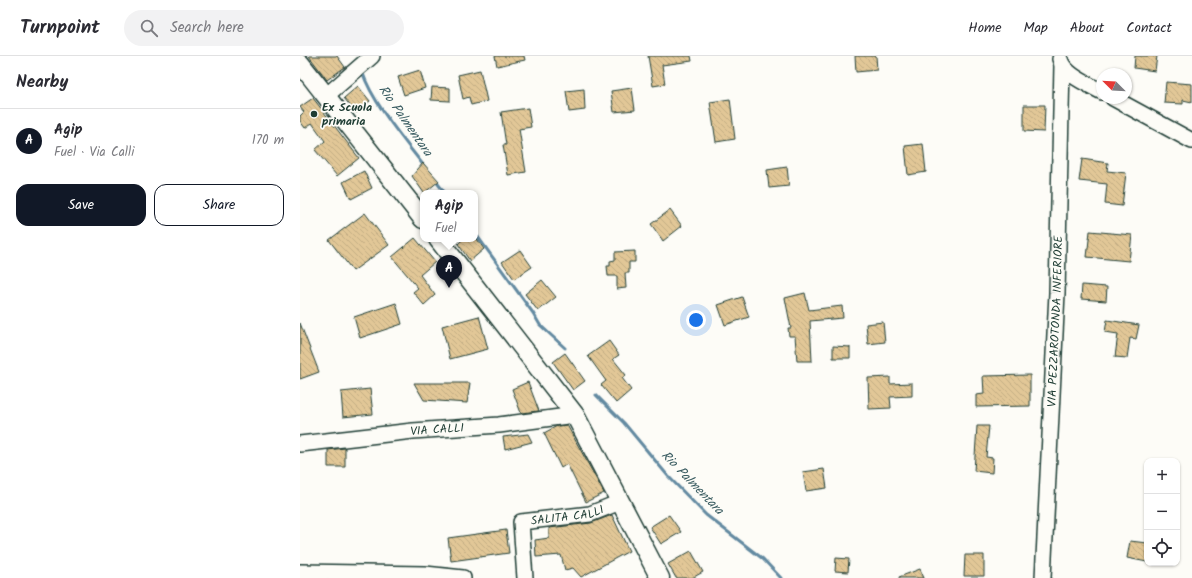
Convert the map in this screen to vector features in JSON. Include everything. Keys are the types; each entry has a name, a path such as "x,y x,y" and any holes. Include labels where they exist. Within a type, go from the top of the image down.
{"main road":[{"path":"300,63 420,215"},
{"path":"440,242 575,415 660,578"}],"street":[{"path":"326,96 372,56"},
{"path":"1060,61 1080,80 1096,89"},
{"name":"VIA PEZZAROTONDA INFERIORE","path":"1043,578 1054,327 1058,293 1060,61"},
{"path":"1124,104 1192,141"},
{"name":"VIA CALLI","path":"300,444 413,431 499,425 575,415"},
{"name":"SALITA CALLI","path":"525,578 521,522 590,514 620,502"},
{"path":"300,572 425,574 463,578"}],"building":[{"path":"309,56 337,56 345,67 327,80"},
{"path":"495,56 524,56 525,60 497,66"},
{"path":"648,56 691,56 692,61 662,65 665,84 653,86"},
{"path":"855,56 876,56 877,70 856,72"},
{"path":"1135,56 1157,56 1155,71 1134,68"},
{"path":"420,70 425,88 404,95 398,77"},
{"path":"480,70 487,101 471,105 469,97 463,99 458,75"},
{"path":"1166,82 1192,84 1192,102 1183,100 1183,104 1164,103"},
{"path":"358,86 370,101 356,113 344,98"},
{"path":"432,87 450,88 450,101 431,100"},
{"path":"632,88 635,110 614,112 611,91"},
{"path":"584,89 585,110 569,112 566,91"},
{"path":"313,98 359,158 337,176 315,150 325,141 312,123 305,128 300,121 300,116 304,112 300,107"},
{"path":"730,99 735,139 716,142 710,102"},
{"path":"1024,105 1045,105 1044,132 1024,131"},
{"path":"528,108 531,127 519,129 526,172 508,175 503,145 506,145 501,112"},
{"path":"923,144 926,172 908,175 905,146"},
{"path":"1082,159 1108,163 1107,171 1126,173 1122,206 1105,204 1107,184 1079,181"},
{"path":"423,163 439,181 428,190 422,190 412,176"},
{"path":"787,167 789,186 769,188 767,170"},
{"path":"364,171 372,188 351,199 343,182"},
{"path":"670,210 682,226 663,241 651,224"},
{"path":"365,213 389,245 353,271 329,240"},
{"path":"1090,231 1132,235 1129,261 1087,257"},
{"path":"415,238 435,262 420,275 435,295 424,305 413,292 418,288 392,257"},
{"path":"478,240 484,249 470,261 458,244 460,242 478,242"},
{"path":"520,250 532,267 514,279 502,262"},
{"path":"635,251 635,262 629,262 629,273 625,273 626,288 617,289 617,276 608,276 607,266 610,266 610,261 615,260 615,252"},
{"path":"542,280 556,297 538,311 525,294"},
{"path":"1082,285 1107,287 1106,301 1081,299"},
{"path":"805,293 809,310 842,306 843,318 810,321 812,361 797,361 795,336 789,336 788,328 791,328 785,298"},
{"path":"742,297 749,317 725,325 718,305"},
{"path":"396,303 402,324 360,338 354,317"},
{"path":"479,316 488,349 450,359 442,326"},
{"path":"1107,320 1139,325 1136,339 1130,338 1127,358 1115,357 1118,334 1105,332"},
{"path":"883,322 885,342 868,344 866,324"},
{"path":"300,323 319,372 300,379"},
{"path":"609,341 619,355 613,359 626,375 622,378 631,390 616,403 601,385 606,381 588,356"},
{"path":"833,346 850,347 850,358 833,358"},
{"path":"565,353 585,381 573,390 553,362"},
{"path":"1030,375 1030,406 976,407 976,395 984,394 983,376"},
{"path":"890,377 890,384 912,383 912,396 890,397 891,408 869,409 868,378"},
{"path":"528,382 539,411 521,413 512,389"},
{"path":"414,383 470,383 467,403 424,400"},
{"path":"370,389 373,414 343,417 341,392"},
{"path":"567,425 604,493 586,502 567,464 561,468 544,433 557,426"},
{"path":"977,426 989,426 986,457 993,458 992,473 974,471"},
{"path":"528,434 532,442 505,449 503,437"},
{"path":"345,448 345,467 328,467 328,450"},
{"path":"824,469 827,488 806,491 803,472"},
{"path":"612,515 629,551 581,577 573,568 565,570 561,555 536,557 535,540 549,538 549,528 591,523"},
{"path":"669,515 681,532 661,544 650,527"},
{"path":"506,530 509,553 451,561 448,538"},
{"path":"1130,541 1144,543 1144,561 1127,558"},
{"path":"691,551 703,572 692,578 676,578 668,564"},
{"path":"965,555 984,555 984,576 964,576"},
{"path":"836,558 849,559 848,572 835,571"},
{"path":"920,569 924,578 899,578 899,577"}],"waterway":[{"name":"Rio Palmentara","path":"362,71 381,108 398,133 424,166"},
{"name":"Rio Palmentara","path":"435,180 443,190"},
{"name":"Rio Palmentara","path":"478,237 540,325 565,348"},
{"name":"Rio Palmentara","path":"596,395 624,423 668,476 706,515 763,559 781,578"}],"place":[{"name":"Ex Scuola primaria","path":"314,114"},
{"name":"Agip","path":"449,288"}]}
